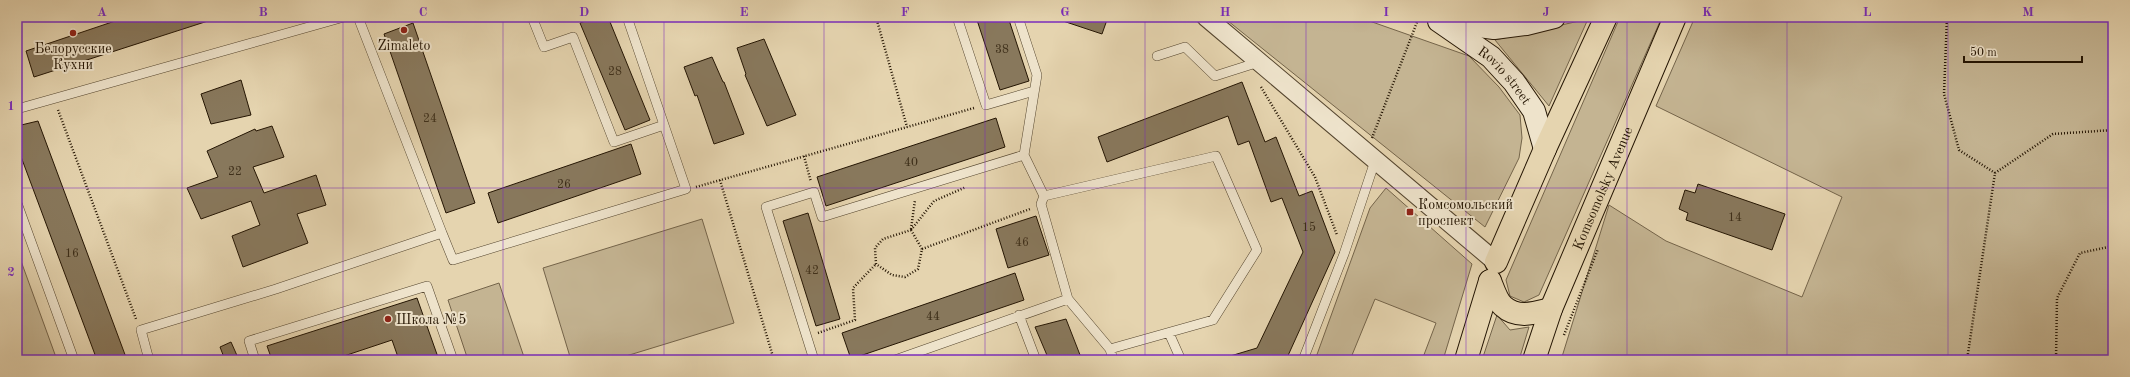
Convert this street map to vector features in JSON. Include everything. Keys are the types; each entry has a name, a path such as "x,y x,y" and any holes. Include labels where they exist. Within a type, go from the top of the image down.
{"main road":[{"name":"Rovio street","path":"1429,18 1494,28 1526,24 1554,17"},
{"path":"1466,360 1493,271 1545,149 1606,17"},
{"name":"Komsomolsky Avenue","path":"1534,360 1551,309 1675,17"},
{"name":"Rovio street","path":"1429,18 1491,56 1514,82 1534,111 1545,149"},
{"path":"1493,271 1502,306 1517,314 1533,314 1551,309"}],"street":[{"path":"1206,17 1254,63 1371,157 1493,271"}],"lane":[{"path":"17,109 54,100 344,17"},
{"path":"358,17 453,260 686,189 627,17"},
{"path":"532,17 544,47 573,37 614,142 664,125"},
{"path":"957,17 986,105 1034,90"},
{"path":"1018,17 1037,75 1024,155 1042,200 1068,299 1110,349 1113,360"},
{"path":"1157,56 1185,47 1216,76 1254,63"},
{"path":"814,360 766,207 814,192 822,217 1024,155"},
{"path":"1042,200 1216,156 1257,250 1213,320 1110,349"},
{"path":"1303,360 1344,254 1371,157"},
{"path":"17,203 74,360"},
{"path":"149,360 141,330 276,289 442,233"},
{"path":"255,360 249,340 427,286 453,360"},
{"path":"894,360 1068,299"},
{"path":"1019,315 1036,360"},
{"path":"1169,333 1181,360"}],"path":[{"path":"876,17 908,126"},
{"path":"1947,17 1944,94 1959,150 1995,173"},
{"path":"1371,157 1429,18"},
{"path":"1254,63 1315,177 1344,254"},
{"path":"54,100 141,330"},
{"path":"686,189 986,105"},
{"path":"1967,360 1995,173 2053,134 2113,130"},
{"path":"804,156 814,192"},
{"path":"720,180 774,360"},
{"path":"806,337 855,320 853,288 876,264 875,248 883,239 911,230 934,201 973,183"},
{"path":"876,264 892,275 905,277 918,269 922,249 911,230 916,188"},
{"path":"922,249 1042,200"},
{"path":"2056,360 2057,298 2080,253 2113,246"}],"shaded area":[{"path":"1223,17 1358,17 1469,56 1499,87 1520,115 1522,138 1519,158 1485,227"},
{"path":"1620,17 1662,17 1539,295 1524,302 1510,296 1506,280"},
{"path":"1695,17 2113,17 2113,360 1561,360 1609,205 1666,241 1802,297 1842,197 1656,106"},
{"path":"1588,19 1549,106 1495,40"},
{"path":"1386,188 1472,264 1443,360 1422,360 1436,323 1375,299 1350,360 1315,360 1370,208"},
{"path":"702,219 734,323 613,360 571,360 543,268"},
{"path":"17,250 57,360 17,360"},
{"path":"499,283 525,360 468,360 448,300"},
{"path":"1497,315 1510,330 1529,327 1519,360 1482,360"}],"building":[{"path":"127,17 211,17 211,20 34,77 26,51"},
{"path":"596,17 608,17 650,120 625,130 580,23"},
{"path":"976,17 1008,17 1029,81 1000,90"},
{"path":"1058,17 1108,17 1102,34 1057,19"},
{"path":"413,23 475,203 446,213 384,34"},
{"path":"764,39 796,115 767,126 745,75 746,74 737,48"},
{"path":"712,57 724,82 744,134 714,144 697,95 695,96 684,67"},
{"path":"241,80 251,115 211,124 201,94"},
{"path":"1242,82 1265,142 1276,137 1299,196 1312,191 1335,252 1286,360 1228,360 1227,357 1257,348 1303,252 1282,198 1271,202 1249,141 1238,145 1228,116 1107,162 1098,137"},
{"path":"996,118 1005,147 826,206 817,177"},
{"path":"38,121 127,360 97,360 17,146 17,126"},
{"path":"272,126 284,157 253,167 264,193 316,175 326,205 297,214 308,243 243,267 232,236 260,225 251,201 201,219 187,188 218,177 207,151 255,129 256,131"},
{"path":"631,144 641,174 498,223 488,193"},
{"path":"1698,184 1785,214 1772,250 1686,220 1688,213 1679,209 1685,190 1695,193"},
{"path":"808,213 840,319 816,326 783,221"},
{"path":"1036,216 1049,255 1008,268 996,229"},
{"path":"1015,273 1024,300 851,359 842,333"},
{"name":"Школа №5","path":"417,298 439,360 399,360 392,340 332,360 272,360 267,346"},
{"path":"1066,319 1082,360 1049,360 1035,327"},
{"path":"231,342 239,360 225,360 220,347"}],"place":[{"name":"Zimaleto","path":"404,30"},
{"name":"Белорусские Кухни","path":"73,33"},
{"name":"Комсомольский проспект","path":"1410,212"},
{"name":"Школа №5","path":"388,319"}]}
